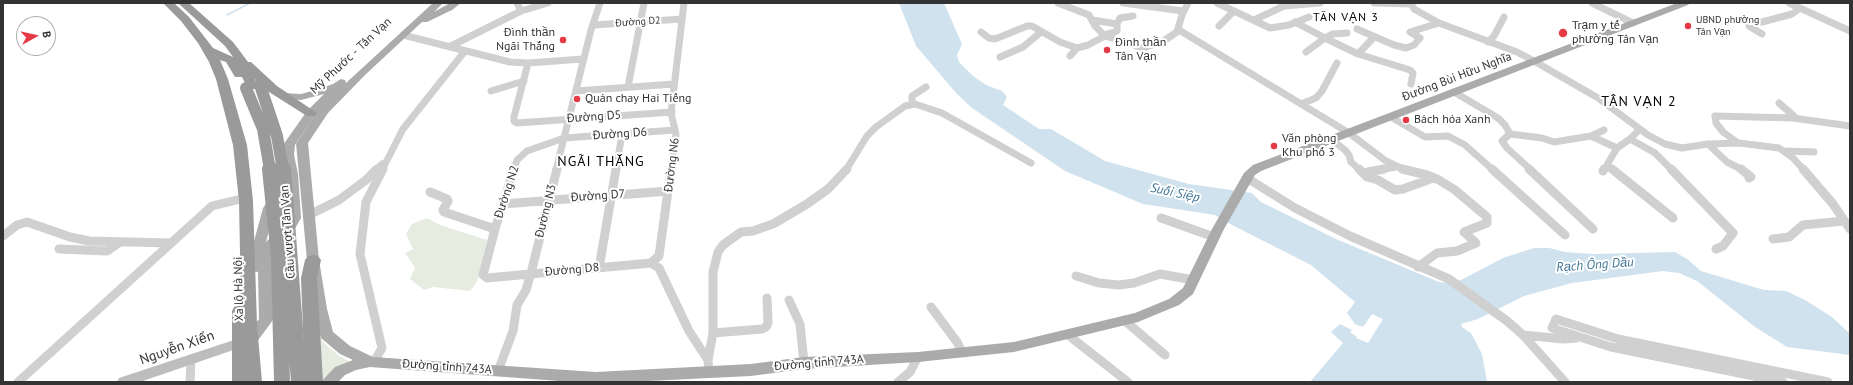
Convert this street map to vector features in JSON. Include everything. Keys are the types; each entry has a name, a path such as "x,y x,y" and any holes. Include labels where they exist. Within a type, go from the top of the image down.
{"highway":[{"path":"160,3 178,19 185,19"},
{"path":"168,3 185,19 206,47 230,60 252,85"},
{"path":"183,3 229,44 241,59 273,89 314,116"},
{"path":"191,3 212,25 210,27"},
{"path":"206,47 199,48 205,60 215,62 222,79 230,109 227,114 237,193 246,198"},
{"path":"241,59 252,85"},
{"name":"Cầu vượt Tân Vạn","path":"252,85 269,156 279,257 282,382"},
{"name":"Cầu vượt Tân Vạn","path":"252,85 271,136 280,201 290,382"},
{"name":"Cầu vượt Tân Vạn","path":"252,85 277,136 284,178 300,382"},
{"name":"Xa lộ Hà Nội","path":"241,382 245,341 246,198"},
{"path":"312,260 309,278 314,382"},
{"name":"Xa lộ Hà Nội","path":"245,341 253,382"}],"main road":[{"name":"Mỹ Phước - Tân Vạn","path":"314,116 339,84 428,3"},
{"name":"Mỹ Phước - Tân Vạn","path":"418,22 438,3"},
{"name":"Mỹ Phước - Tân Vạn","path":"314,116 403,34 445,3"},
{"name":"Mỹ Phước - Tân Vạn","path":"418,22 449,8 456,3"},
{"name":"Đường Bùi Hữu Nghĩa","path":"1245,180 1250,173 1264,165 1633,24 1682,3"},
{"path":"283,96 309,95 339,84"},
{"path":"266,278 259,275 257,271 259,245 269,208 287,177 289,145 314,116"},
{"name":"Đường tỉnh 743A","path":"314,116 302,144 312,260 320,309 326,334 330,339 344,350 372,362"},
{"path":"245,341 266,320 267,253 272,243 292,224 296,218 289,159"},
{"name":"Đường tỉnh 743A","path":"328,382 340,371 354,365 372,362 596,378 708,366 751,370 804,363 918,357 1014,347 1138,317 1174,302 1188,291 1216,233 1245,180"},
{"name":"Nguyễn Xiển","path":"124,382 245,341"}],"street":[{"path":"517,3 521,11"},
{"path":"451,46 521,11 548,3"},
{"name":"Đường N3","path":"498,371 513,331 517,305 526,290 531,273 583,59 600,3"},
{"path":"628,87 644,3"},
{"name":"Đường N6","path":"651,263 659,256 669,191 675,130 672,112 674,84 684,3"},
{"path":"1058,3 1089,15 1105,35 1136,47 1143,48 1162,42 1179,30 1184,10 1188,3"},
{"path":"1123,3 1184,10"},
{"path":"1217,3 1270,28 1289,25 1308,17"},
{"path":"1254,20 1284,4 1320,3"},
{"path":"1374,3 1411,3 1420,13 1439,23 1517,52 1598,98 1658,141 1674,147 1682,148 1708,144 1739,143 1773,146 1785,151 1814,152"},
{"path":"1592,3 1633,24"},
{"path":"1789,3 1849,30"},
{"path":"1762,34 1749,26 1749,22 1762,22 1792,14 1799,8"},
{"path":"1219,26 1234,11"},
{"path":"981,32 989,38 995,39 1027,26 1035,27 1041,32 1077,48 1088,45 1105,35 1116,32 1117,24 1120,18 1133,16"},
{"path":"1488,42 1494,36 1504,17"},
{"name":"Đường D2","path":"594,25 682,19"},
{"path":"1092,20 1100,20 1117,24"},
{"path":"1296,22 1354,53 1410,70 1413,73 1411,84"},
{"path":"1357,29 1402,48 1410,48 1420,38 1410,32 1439,23"},
{"path":"1179,30 1348,133 1396,167 1433,178 1455,190 1483,212 1487,223 1464,232 1476,243 1456,251 1437,253 1418,267"},
{"path":"1000,57 1024,47 1041,32"},
{"path":"1306,52 1333,34 1347,33"},
{"path":"403,34 510,62 528,63 583,59"},
{"path":"1358,54 1374,37"},
{"path":"1070,56 1077,48"},
{"path":"372,362 382,348 360,254 366,202 403,129 465,51"},
{"path":"491,91 524,81 528,63"},
{"path":"1301,104 1316,98 1322,91 1337,63"},
{"name":"Đường D5","path":"524,81 514,118 514,121 517,123 672,112"},
{"path":"576,91 674,84"},
{"path":"912,104 912,96 926,87"},
{"path":"1454,92 1498,118 1509,130 1510,134"},
{"path":"708,366 713,333 713,272 716,256 723,245 741,232 753,231 773,224 807,204 828,189 844,174 867,136 876,127 905,106 912,104 942,113 1031,163"},
{"path":"1779,104 1795,118"},
{"path":"1739,143 1723,132 1716,123 1715,116 1795,118 1850,126"},
{"path":"1391,117 1425,137 1444,135 1465,145 1565,235"},
{"path":"1640,129 1630,139 1617,148 1606,163 1605,168 1673,218"},
{"name":"Đường D6","path":"564,138 675,130"},
{"path":"1593,229 1507,148 1502,141 1510,134 1542,138 1554,142 1591,136 1604,130"},
{"path":"599,268 622,134"},
{"path":"1591,136 1617,148"},
{"name":"Đường N2","path":"483,275 495,229 517,160 527,151 564,138"},
{"path":"1630,139 1655,153 1733,233 1733,235 1729,237 1722,246 1716,249"},
{"path":"1332,140 1345,150 1352,162 1363,173 1395,190 1403,189 1433,178"},
{"path":"1708,144 1726,161 1746,172 1751,177 1749,178"},
{"path":"1785,151 1822,190 1850,229"},
{"path":"309,215 339,200 366,180 387,160"},
{"path":"1363,173 1396,167"},
{"path":"1245,180 1350,236 1418,267 1449,279 1507,321 1523,335 1565,382"},
{"name":"Đường D7","path":"503,204 669,191"},
{"path":"430,192 447,199 448,201 443,210 444,212 495,229"},
{"path":"18,382 212,206 246,198"},
{"path":"1161,218 1216,233"},
{"path":"1774,239 1789,236 1803,225 1844,220"},
{"path":"3,236 17,225 27,222 79,239 120,242 171,243"},
{"path":"59,249 107,251 120,242"},
{"path":"651,263 659,268 689,331 708,366"},
{"name":"Đường D8","path":"483,275 487,278 651,263"},
{"path":"1076,276 1099,283 1118,285 1134,283 1160,274 1194,280"},
{"path":"713,333 766,327 768,323 767,298"},
{"path":"789,300 800,324 804,363"},
{"path":"931,307 957,342 962,352"},
{"path":"1783,382 1611,347 1552,328 1556,319 1612,338 1828,382"},
{"path":"1124,320 1165,355"},
{"path":"1068,335 1128,382"},
{"path":"1523,335 1563,339 1579,337"},
{"path":"1652,346 1656,356"},
{"path":"898,382 910,372 918,357"},
{"path":"190,382 191,360"}],"shaded area":[{"path":"427,218 440,225 487,240 477,282 470,291 433,287 424,290 410,279 415,268 405,253 413,249 406,234 412,224"},
{"path":"316,332 325,344 338,355 352,363 322,382"}],"water":[{"path":"899,3 944,3 962,44 957,55 959,62 973,76 986,85 1002,91 1007,97 1003,105 1039,129 1051,129 1105,161 1189,184 1252,193 1261,202 1336,239 1439,282 1449,283 1461,280 1503,258 1534,248 1549,248 1565,252 1594,254 1675,252 1687,259 1701,271 1764,290 1786,291 1805,300 1832,317 1849,333 1850,355 1787,347 1755,327 1697,281 1679,273 1663,271 1572,283 1524,296 1478,319 1461,324 1462,327 1471,333 1482,354 1487,382 1310,382 1343,343 1331,332 1340,324 1352,330 1350,332 1357,337 1356,338 1368,343 1383,319 1372,314 1363,327 1355,324 1347,313 1355,302 1311,265 1215,215 1143,204 1065,171 972,108 957,94 916,46"}],"waterway":[{"path":"227,15 250,3"}],"place":[{"name":"UBND phường Tân Vạn","path":"1688,26"},
{"name":"Trạm y tế phường Tân Vạn","path":"1563,33"},
{"name":"Đình thần Ngãi Thắng","path":"563,40"},
{"name":"Đình thần Tân Vạn","path":"1107,50"},
{"name":"Quán chay Hai Tiếng","path":"577,99"},
{"name":"Bách hóa Xanh","path":"1406,120"},
{"name":"Văn phòng Khu phố 3","path":"1274,146"}],"district":[{"name":"TÂN VẠN 3","path":"1346,18"},
{"name":"TÂN VẠN 2","path":"1639,102"},
{"name":"NGÃI THẮNG","path":"601,162"}],"water label":[{"name":"Suối Siệp","path":"1175,193"},
{"name":"Rạch Ông Dầu","path":"1595,265"}]}
